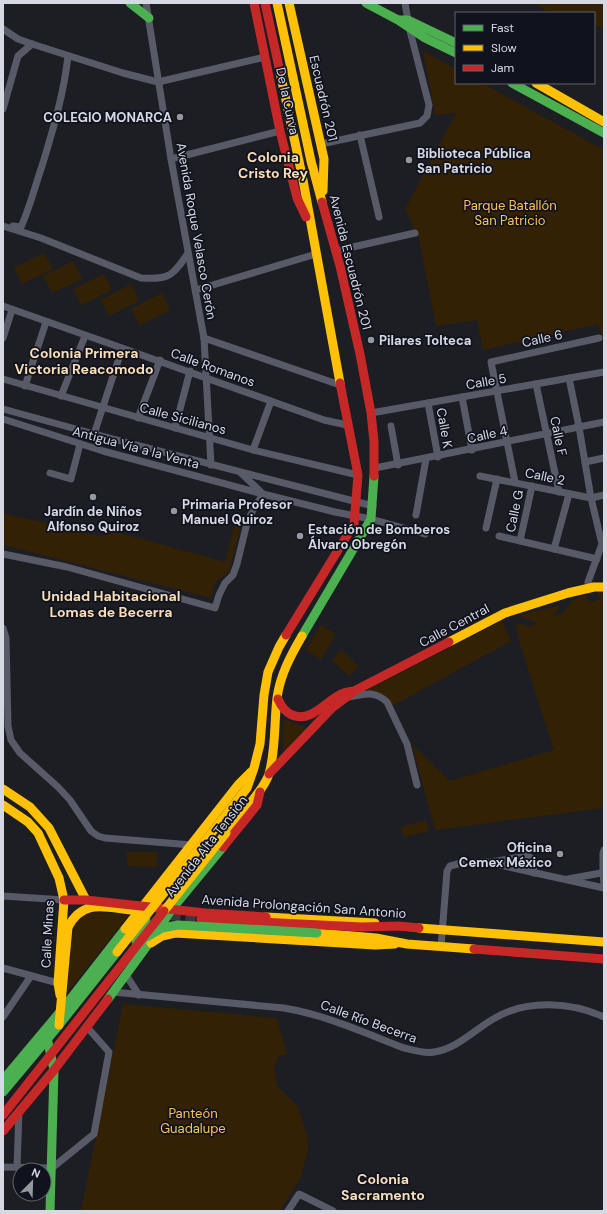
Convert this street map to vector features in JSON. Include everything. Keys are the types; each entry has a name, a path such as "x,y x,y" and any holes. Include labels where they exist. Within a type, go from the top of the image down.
{"main road":[{"path":"130,3 149,18"},
{"path":"254,768 260,744 264,695 268,672 279,647 354,524 357,503 358,475 347,425 303,180 265,3"},
{"name":"Avenida Escuadrón 201","path":"260,790 265,784 269,774 274,746 277,697 282,676 293,651 368,528 373,506 375,468 371,413 360,354 323,200 311,161 277,3"},
{"name":"Escuadrón 201","path":"289,3 324,159 323,200"},
{"path":"366,3 398,20 455,43"},
{"name":"De la Curva","path":"255,4 280,131 297,198 310,224"},
{"path":"408,24 425,38 455,53"},
{"path":"514,84 604,133"},
{"path":"538,84 604,122"},
{"path":"341,546 352,552"},
{"path":"589,585 597,581 604,581"},
{"path":"589,585 604,587"},
{"name":"Calle Central","path":"277,697 281,706 287,713 296,717 304,717 505,612 568,594 589,585"},
{"name":"Calle Central","path":"269,774 345,695"},
{"name":"Avenida Alta Tensión","path":"3,1092 59,1025 247,788 254,768"},
{"name":"Avenida Alta Tensión","path":"3,1080 86,980 238,785 254,768"},
{"path":"3,790 21,801 37,814 47,826 55,838 72,875 86,900"},
{"name":"Avenida Alta Tensión","path":"3,1131 18,1111 54,1070 112,994 126,975 146,941 226,832 260,790"},
{"name":"Avenida Alta Tensión","path":"3,1115 258,805 260,790"},
{"name":"Calle Minas","path":"3,805 28,822 38,833 59,878 64,900 58,983 60,997 65,1006 87,1027"},
{"name":"Avenida Prolongación San Antonio","path":"64,900 86,900 172,909 203,916 362,927 399,926 604,942"},
{"path":"126,975 127,955 145,927 147,921 143,906"},
{"path":"59,1025 68,927 71,920 75,914 87,907 131,910"},
{"path":"202,934 197,924 200,917 203,916"},
{"path":"146,941 162,928 178,926 317,933 376,938 407,944 604,959"},
{"path":"146,941 175,933 375,945 407,944"},
{"path":"86,980 89,988 95,993 104,997 112,994"},
{"path":"45,1030 54,1070 52,1168"}],"street":[{"name":"Avenida Roque Velasco Cerón","path":"146,3 171,159 204,338 211,465"},
{"path":"321,144 420,123 427,116 429,105 408,24 405,3"},
{"path":"3,29 18,39 32,44 123,73 158,82 265,57"},
{"path":"3,109 18,56 32,44"},
{"path":"3,226 21,227 27,213 48,145 65,78 68,56"},
{"path":"171,159 280,131"},
{"path":"360,135 379,216"},
{"path":"3,226 41,238 141,278 156,279 167,277 177,271 188,253"},
{"path":"335,251 415,233"},
{"path":"196,290 316,254"},
{"name":"Calle Romanos","path":"3,306 85,336 160,360 324,420 347,425"},
{"path":"3,338 12,310"},
{"path":"25,386 46,322"},
{"path":"62,396 85,336"},
{"path":"204,338 340,385"},
{"name":"Calle 6","path":"491,362 599,338"},
{"path":"94,434 122,348"},
{"path":"138,418 160,360"},
{"name":"Calle G","path":"491,362 515,482"},
{"path":"175,428 190,371"},
{"name":"Calle 5","path":"371,413 604,372"},
{"path":"569,378 591,498 602,533 602,544 589,585"},
{"name":"Calle Sicilianos","path":"3,379 253,450 358,475"},
{"name":"Calle F","path":"536,384 559,492"},
{"path":"462,397 472,450"},
{"path":"253,450 271,401"},
{"name":"Calle K","path":"428,403 438,457"},
{"name":"Antigua Vía a la Venta","path":"3,409 211,465 373,506"},
{"name":"Antigua Vía a la Venta","path":"3,419 80,444 263,494 355,515 425,534"},
{"name":"Calle 4","path":"375,468 438,457 604,422"},
{"path":"392,426 398,465"},
{"path":"50,472 71,479 80,444"},
{"path":"585,462 604,458"},
{"path":"416,515 426,459"},
{"path":"3,554 67,567 215,608 225,583 232,575 237,564 247,523 263,494 241,472"},
{"name":"Calle 2","path":"480,476 591,498 604,495"},
{"path":"486,528 497,479"},
{"name":"Calle G","path":"520,541 532,486"},
{"path":"554,549 568,494"},
{"path":"500,536 597,559"},
{"path":"3,628 6,638 8,726 11,740 20,753 58,787 70,800 91,831 98,836 105,838 192,845"},
{"path":"345,695 374,694 387,702 407,744 417,785"},
{"path":"604,850 602,871 604,884"},
{"path":"441,947 447,871 450,866 461,863 486,862 527,856 531,858 533,862 534,872"},
{"path":"486,862 604,888"},
{"path":"565,879 601,873 602,871"},
{"name":"Avenida Prolongación San Antonio","path":"3,896 64,900"},
{"path":"3,968 58,983"},
{"path":"126,975 139,995"},
{"path":"3,1017 7,1007 31,976"},
{"name":"Calle Río Becerra","path":"112,994 139,995 304,1011 322,1016 404,1048 418,1052 433,1053 445,1050 495,1017 514,1010 532,1006 554,1005 574,1007 604,1017"},
{"path":"592,1012 604,1010"},
{"path":"52,1168 94,1134 109,1052 87,1027"},
{"path":"17,1162 18,1111"},
{"path":"288,1211 299,1194 333,1211"}],"green space":[{"path":"534,3 604,3 604,28 595,25 595,12 548,12"},
{"name":"Parque Batallón San Patricio","path":"423,51 455,68 455,84 484,84 604,150 604,339 598,324 483,350 477,320 436,326 419,239 405,209 456,113 435,115"},
{"path":"44,253 53,269 22,284 14,268"},
{"path":"73,261 82,279 52,293 43,276"},
{"path":"104,274 112,290 81,305 73,289"},
{"path":"131,284 139,301 109,316 101,300"},
{"path":"162,293 170,310 140,325 131,309"},
{"path":"3,513 104,537 106,529 225,562 235,523 241,525 229,572 220,578 216,583 211,598 3,545"},
{"path":"597,590 604,590 604,808 435,830 412,745 450,781 554,750 518,638 516,622 529,627 537,623 518,616 561,605 553,616 563,613 573,600 586,595 590,603 600,599"},
{"path":"502,621 511,641 392,706 388,699 382,694 367,690"},
{"path":"321,625 336,634 321,659 306,650"},
{"path":"341,650 358,666 349,676 332,660"},
{"path":"286,720 305,727 305,729 285,751 283,750 283,721"},
{"path":"426,820 429,831 403,837 401,827"},
{"path":"127,852 157,852 157,867 127,866"},
{"path":"94,912 129,915 67,993 74,923 82,915"},
{"name":"Panteón Guadalupe","path":"123,1004 277,1018 287,1054 279,1056 274,1066 277,1086 298,1107 307,1136 308,1150 301,1177 280,1211 81,1211"}],"tunnel":[{"path":"141,911 201,919"}],"traffic: fast":[{"path":"130,3 149,18"},
{"path":"366,3 398,20 425,38 455,53"},
{"path":"400,20 408,20 455,43"},
{"path":"514,84 604,133"},
{"path":"302,636 371,519 374,476"},
{"path":"108,999 172,909 223,847"},
{"path":"136,941 146,923 145,911"},
{"path":"143,939 162,928 178,925 317,933"},
{"path":"3,1080 65,1006 125,929"},
{"path":"3,1092 117,952"},
{"path":"46,1033 54,1070 50,1211"}],"traffic: slow":[{"path":"277,3 311,161 322,202"},
{"path":"289,3 324,159 323,191"},
{"path":"280,72 303,180 340,383"},
{"path":"538,84 604,122"},
{"path":"449,642 505,613 568,593 594,587 604,587"},
{"path":"218,825 247,788 260,744 264,695 268,672 286,635"},
{"path":"226,833 262,788 269,774 273,755 278,690 286,666 302,636"},
{"path":"125,929 238,785 251,772"},
{"path":"3,789 30,807 49,828 86,900"},
{"path":"3,805 28,822 38,833 59,878 64,900 58,983 60,995"},
{"path":"117,952 218,825"},
{"path":"164,911 226,833"},
{"path":"68,927 80,912 87,909 103,907 131,910"},
{"path":"266,917 375,923"},
{"path":"59,1025 68,927"},
{"path":"419,928 604,942"},
{"path":"151,943 162,936 175,933 375,945 395,944"},
{"path":"317,933 376,938 407,944 474,949"}],"traffic: jam":[{"path":"254,3 280,131 297,198 306,217"},
{"path":"265,3 280,72"},
{"path":"322,202 340,266 360,354 371,413 374,441 374,476"},
{"path":"286,635 354,524 358,475 340,383"},
{"path":"269,774 332,708 356,690 449,642"},
{"path":"278,699 280,704 287,712 299,717 312,714 341,694 353,691"},
{"path":"223,847 257,805 260,792"},
{"path":"64,900 86,900 205,913 266,917"},
{"path":"3,1115 164,911"},
{"path":"201,919 362,927 399,926 419,928"},
{"path":"474,949 604,959"},
{"path":"3,1131 54,1070 108,999"}],"place":[{"name":"COLEGIO MONARCA","path":"180,117"},
{"name":"Biblioteca Pública San Patricio","path":"409,160"},
{"name":"Pilares Tolteca","path":"371,340"},
{"name":"Jardín de Niños Alfonso Quiroz","path":"93,497"},
{"name":"Primaria Profesor Manuel Quiroz","path":"174,511"},
{"name":"Estación de Bomberos Álvaro Obregón","path":"300,536"},
{"name":"Oficina Cemex México","path":"560,854"}],"district":[{"name":"Colonia Cristo Rey","path":"273,166"},
{"name":"Colonia Primera Victoria Reacomodo","path":"84,362"},
{"name":"Unidad Habitacional Lomas de Becerra","path":"111,604"},
{"name":"Colonia Sacramento","path":"383,1188"}]}
